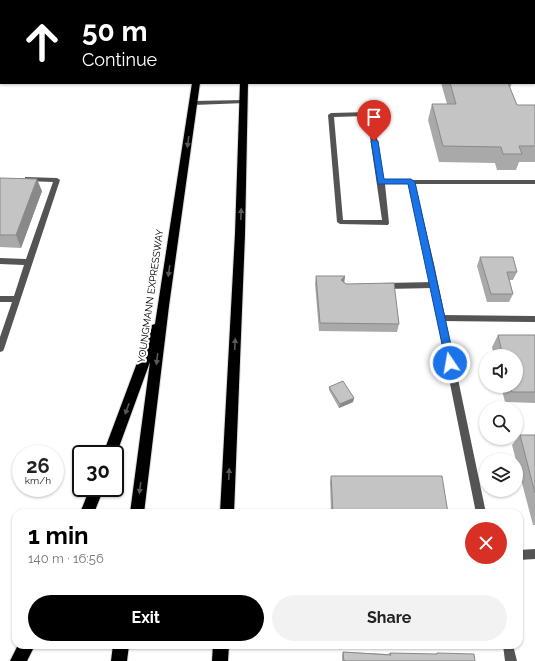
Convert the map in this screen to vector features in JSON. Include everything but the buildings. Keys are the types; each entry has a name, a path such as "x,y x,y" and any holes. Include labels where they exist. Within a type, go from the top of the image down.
{"highway":[{"name":"YOUNGMANN EXPRESSWAY","path":"138,509 163,306 196,84"},
{"path":"227,509 240,234 244,84"},
{"path":"113,445 163,306"},
{"path":"89,509 93,497"},
{"path":"18,661 25,649"},
{"path":"119,661 120,649"},
{"path":"220,661 221,649"}],"street":[{"path":"193,103 244,102"},
{"path":"370,114 381,182 386,223 340,222 331,115 370,114"},
{"path":"0,350 57,180 21,179"},
{"path":"381,182 535,182"},
{"path":"411,182 430,264 480,509"},
{"path":"0,261 29,262"},
{"path":"375,287 434,285"},
{"path":"0,299 17,299"},
{"path":"441,318 535,319"},
{"path":"523,555 535,554"},
{"path":"509,649 511,661"}],"route":[{"path":"374,141 381,182 411,182 430,264 450,363"}]}
